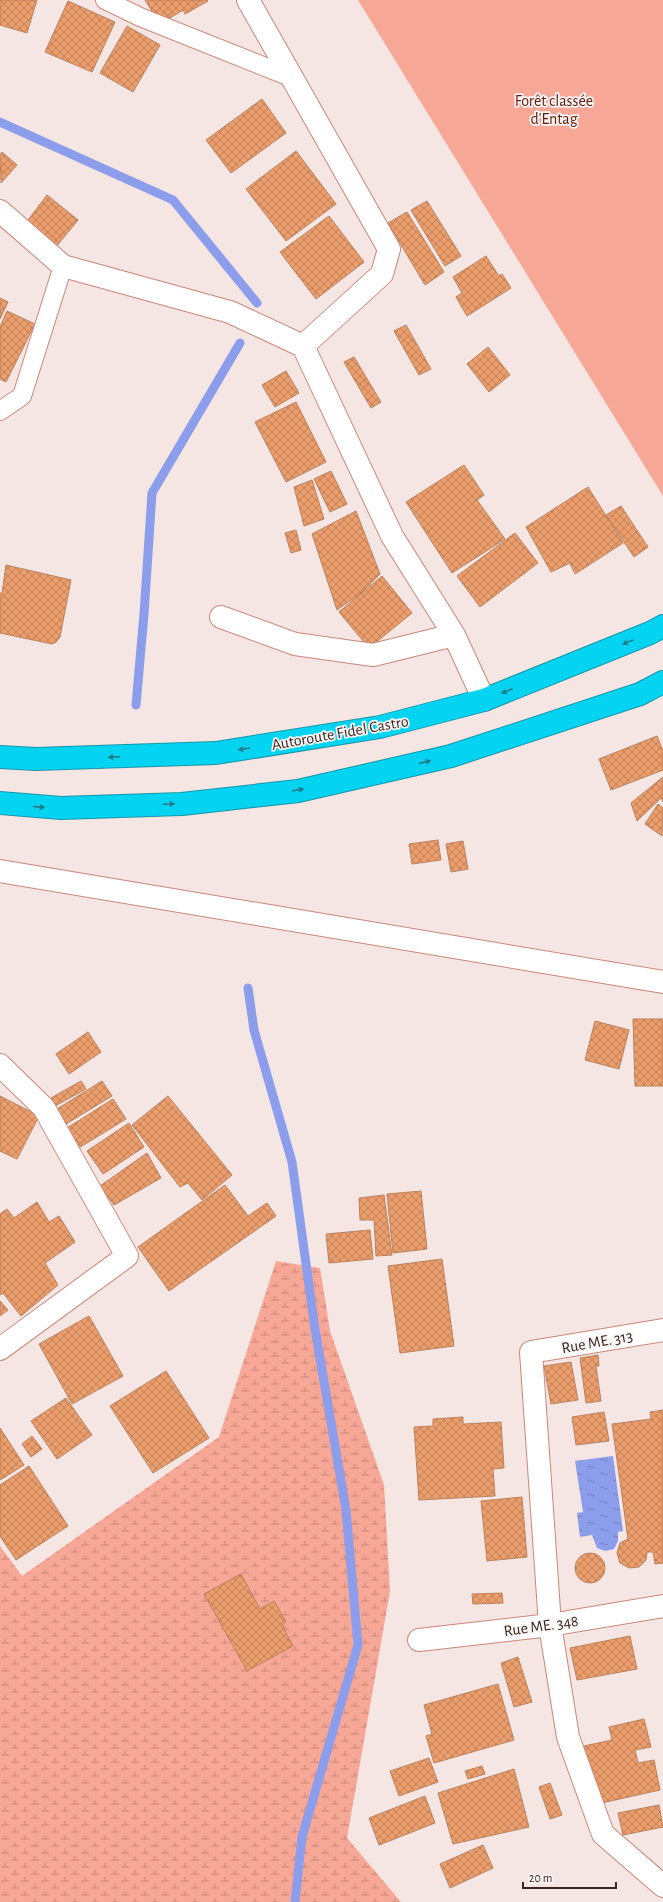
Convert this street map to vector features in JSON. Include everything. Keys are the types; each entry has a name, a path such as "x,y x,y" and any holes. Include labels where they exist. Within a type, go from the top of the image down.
{"highway":[{"name":"Autoroute Fidel Castro","path":"0,756 36,759 216,753 380,727 484,700 650,634 663,626"},
{"path":"0,803 61,808 182,804 298,791 451,756 640,694 663,682"}],"street":[{"path":"248,0 389,249 382,274 303,346"},
{"path":"0,211 63,266 230,312 303,346 392,536 454,635 484,700"},
{"path":"221,617 295,644 373,655 454,635"},
{"path":"0,871 663,982"},
{"path":"0,1065 44,1108 128,1256 0,1349"},
{"name":"Rue ME. 313","path":"550,1625 532,1352 663,1330"},
{"name":"Rue ME. 348","path":"419,1640 550,1625 663,1606"},
{"path":"550,1625 568,1737 603,1834 663,1886"}],"lane":[{"path":"105,0 140,17 292,78"},
{"path":"0,411 22,396 63,266"}],"green space":[{"name":"Forêt classée d'Entag","path":"358,0 663,0 663,496"},
{"path":"276,1261 320,1268 330,1331 384,1485 390,1591 347,1838 401,1902 0,1902 0,1546 22,1576 219,1437"}],"water":[{"path":"613,1456 623,1531 618,1532 618,1541 614,1549 605,1551 597,1548 592,1535 580,1537 577,1513 583,1512 575,1461"}],"building":[{"path":"0,0 37,0 27,33 0,25"},
{"path":"145,0 208,1 185,14 183,10 160,24"},
{"path":"68,1 115,22 92,72 45,52"},
{"path":"127,26 160,45 133,92 100,73"},
{"path":"262,99 286,133 231,173 206,140"},
{"path":"296,151 336,204 286,241 246,189"},
{"path":"2,152 17,165 1,183 0,155"},
{"path":"47,195 78,220 55,248 25,224"},
{"path":"427,201 461,256 445,266 411,210"},
{"path":"407,212 444,272 425,285 388,223"},
{"path":"329,216 364,262 316,299 280,252"},
{"path":"486,256 499,276 502,274 511,288 467,316 456,297 462,293 453,277"},
{"path":"0,298 8,302 0,319"},
{"path":"7,311 35,324 6,382 0,379 0,327"},
{"path":"406,325 431,369 419,375 394,331"},
{"path":"488,347 510,375 489,392 467,364"},
{"path":"354,357 381,402 371,408 344,362"},
{"path":"286,371 299,393 275,407 262,385"},
{"path":"296,402 326,462 286,482 255,422"},
{"path":"464,465 484,495 477,500 505,539 452,573 406,502"},
{"path":"331,471 347,504 330,512 314,479"},
{"path":"312,480 324,519 304,526 294,487"},
{"path":"588,487 623,543 575,574 570,563 551,572 526,527"},
{"path":"621,506 648,547 634,557 606,515"},
{"path":"356,511 380,574 360,594 337,610 312,534"},
{"path":"296,530 301,550 291,553 285,533"},
{"path":"515,533 538,563 480,607 457,576"},
{"path":"6,565 71,580 60,637 56,642 52,644 0,633 0,593 2,593"},
{"path":"382,576 412,613 369,648 339,612"},
{"path":"657,736 663,751 663,770 611,790 599,759"},
{"path":"663,777 663,802 661,798 637,821 631,803"},
{"path":"658,804 663,808 662,836 645,824"},
{"path":"438,840 441,860 412,864 409,844"},
{"path":"463,841 468,869 451,872 446,844"},
{"path":"633,1019 663,1019 663,1086 635,1086"},
{"path":"595,1021 629,1030 619,1069 585,1060"},
{"path":"88,1032 101,1052 69,1074 56,1054"},
{"path":"81,1081 86,1089 55,1106 51,1098"},
{"path":"102,1081 112,1096 66,1124 57,1109"},
{"path":"0,1096 39,1116 17,1159 0,1151"},
{"path":"168,1096 232,1175 202,1200 188,1183 180,1187 132,1125"},
{"path":"113,1099 126,1119 77,1149 64,1130"},
{"path":"129,1123 144,1147 103,1174 87,1151"},
{"path":"147,1153 161,1178 114,1205 100,1186"},
{"path":"225,1185 248,1216 267,1203 276,1216 169,1291 138,1247"},
{"path":"421,1191 427,1249 393,1253 387,1194"},
{"path":"384,1195 392,1255 376,1256 374,1220 360,1220 359,1198"},
{"path":"37,1202 49,1222 59,1216 75,1242 45,1263 58,1285 21,1316 3,1293 0,1295 0,1214 7,1209 14,1218"},
{"path":"370,1230 373,1259 329,1263 326,1234"},
{"path":"442,1259 454,1346 400,1353 388,1266"},
{"path":"0,1301 8,1310 0,1316"},
{"path":"89,1316 123,1376 72,1404 39,1344"},
{"path":"598,1355 599,1366 596,1366 601,1401 586,1403 580,1358"},
{"path":"571,1362 578,1400 551,1404 544,1366"},
{"path":"166,1371 209,1438 153,1473 110,1406"},
{"path":"66,1398 92,1435 57,1459 31,1421"},
{"path":"663,1410 663,1563 655,1564 653,1552 647,1552 646,1560 639,1567 629,1568 620,1563 617,1553 620,1543 628,1539 612,1424 651,1419 650,1412"},
{"path":"604,1412 609,1441 576,1445 572,1417"},
{"path":"463,1417 463,1424 501,1422 504,1468 493,1469 495,1496 419,1500 414,1427 433,1426 433,1419"},
{"path":"0,1428 24,1465 0,1480"},
{"path":"32,1436 42,1449 31,1457 22,1444"},
{"path":"29,1466 68,1526 16,1560 0,1536 0,1485"},
{"path":"522,1497 527,1557 487,1561 481,1501"},
{"path":"590,1553 601,1557 605,1568 601,1579 590,1583 579,1579 575,1568 579,1557"},
{"path":"241,1574 260,1609 274,1601 286,1622 282,1625 293,1646 247,1671 204,1594"},
{"path":"502,1593 503,1603 473,1604 472,1594"},
{"path":"630,1636 637,1669 577,1680 570,1648"},
{"path":"518,1657 532,1702 514,1707 501,1663"},
{"path":"498,1684 514,1740 434,1763 426,1736 432,1734 424,1705"},
{"path":"644,1719 651,1747 635,1750 638,1763 654,1760 660,1790 597,1804 584,1746 612,1740 609,1727"},
{"path":"429,1758 438,1782 399,1796 390,1771"},
{"path":"482,1766 485,1774 468,1779 465,1771"},
{"path":"514,1769 529,1827 453,1844 438,1793"},
{"path":"550,1783 562,1815 550,1819 539,1787"},
{"path":"425,1796 435,1823 379,1845 369,1818"},
{"path":"659,1805 663,1827 623,1835 618,1813"},
{"path":"483,1845 493,1868 450,1888 440,1864"}],"waterway":[{"path":"0,122 173,200 257,303"},
{"path":"136,705 152,493 240,343"},
{"path":"248,988 254,1030 292,1162 315,1329 346,1510 358,1645 302,1837 295,1902"}]}
